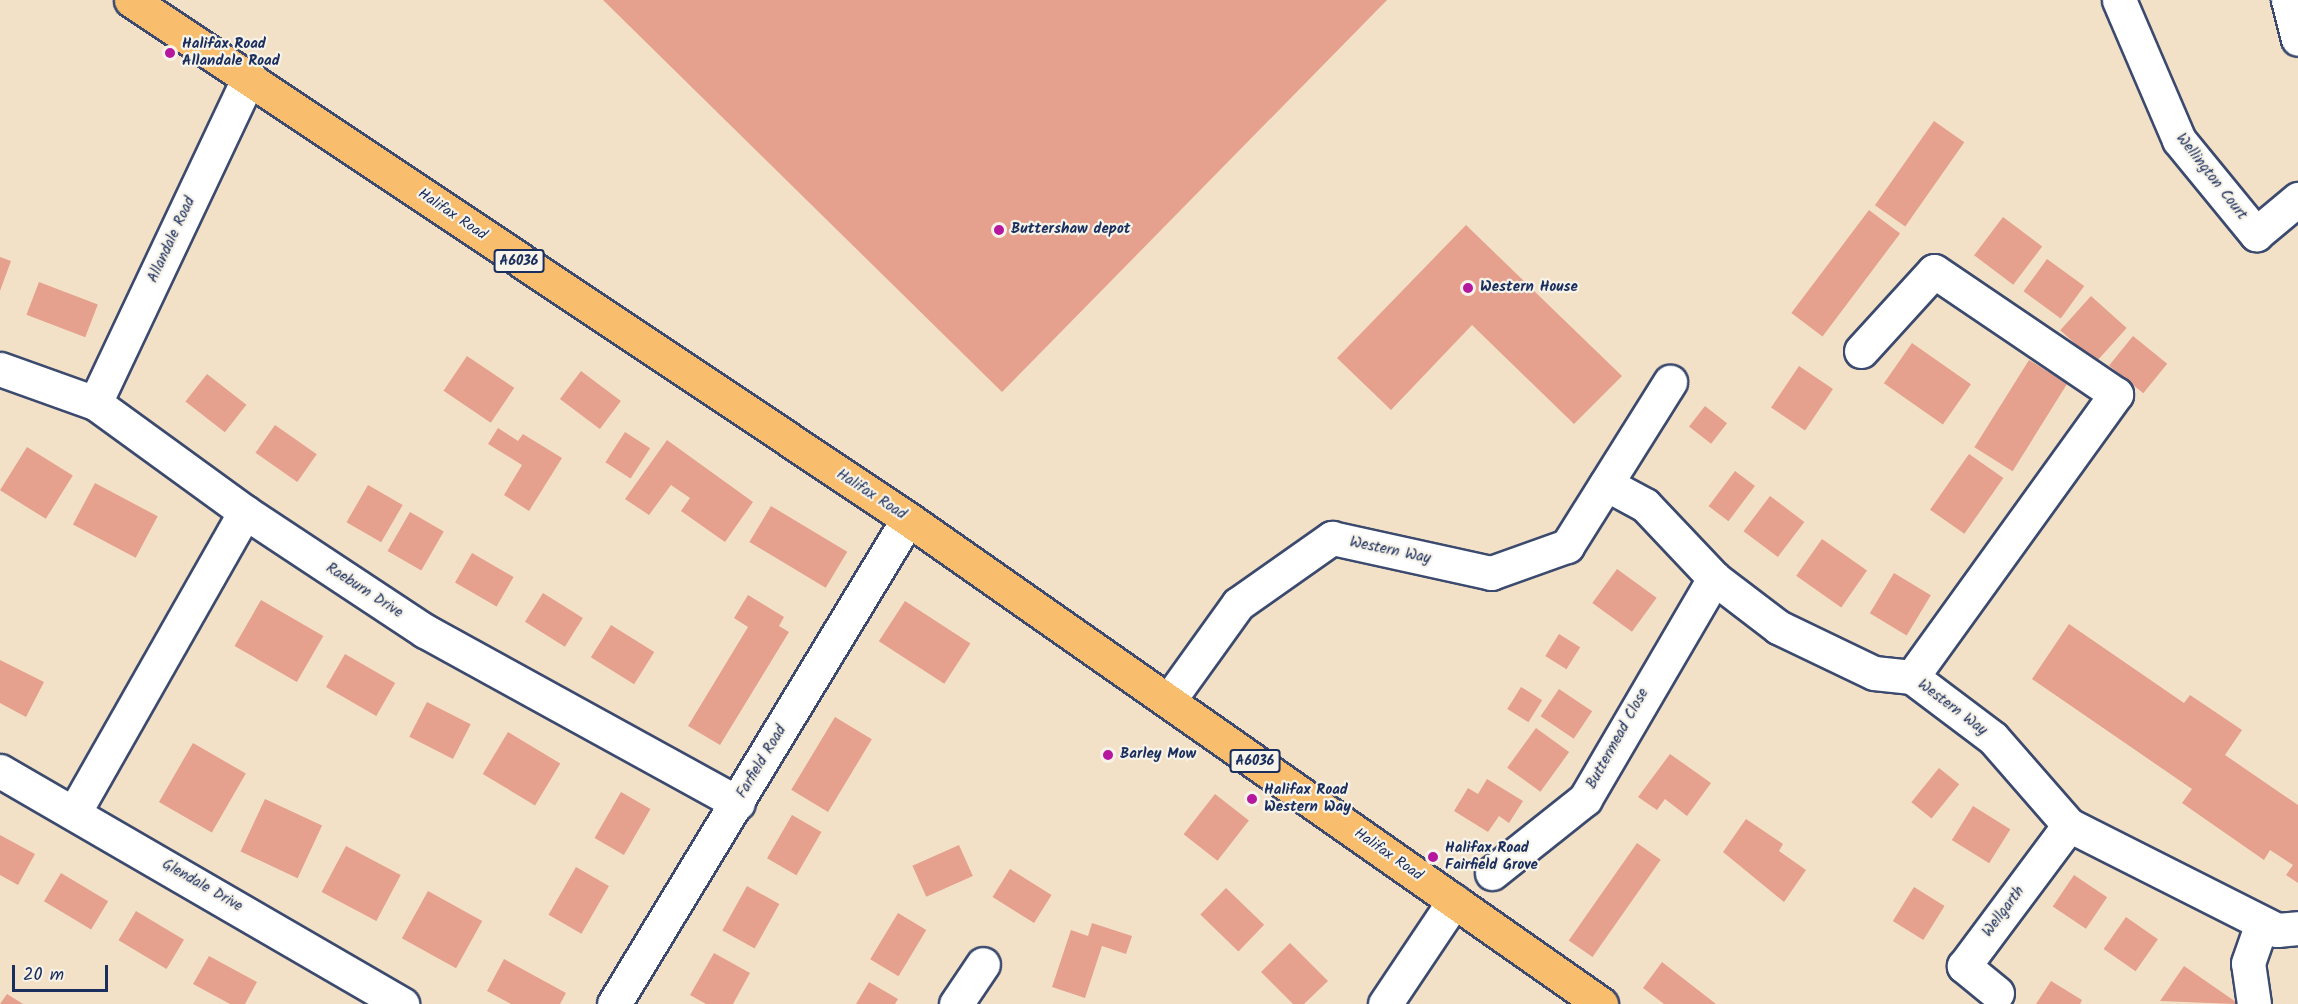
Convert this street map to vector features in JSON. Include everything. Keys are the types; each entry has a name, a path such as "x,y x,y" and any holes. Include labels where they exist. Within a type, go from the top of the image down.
{"highway":[{"name":"Halifax Road","path":"131,0 908,519 1601,1004"}],"street":[{"name":"Wellington Court","path":"2119,0 2179,140 2256,234 2298,199"},
{"path":"2288,0 2298,39"},
{"name":"Allandale Road","path":"95,403 249,77"},
{"path":"1862,351 1934,271 2116,394 1912,677"},
{"name":"Raeburn Drive","path":"0,369 95,403 245,512 425,631 738,802"},
{"name":"Western Way","path":"1169,700 1238,604 1332,538 1491,573 1568,546 1670,382"},
{"name":"Western Way","path":"1606,484 1645,506 1714,578 1778,627 1874,674 1912,677 1993,738 2069,825 2277,930 2298,928"},
{"path":"75,812 245,512"},
{"name":"Farfield Road","path":"614,1004 908,519"},
{"name":"Buttermead Close","path":"1492,873 1585,799 1714,578"},
{"name":"Glendale Drive","path":"0,771 75,812 402,1004"},
{"name":"Wellgarth","path":"1997,993 1964,966 2069,825"},
{"path":"1386,1004 1454,901"},
{"path":"2254,1004 2248,963 2262,923"},
{"path":"956,1004 983,964"}],"building":[{"name":"Buttershaw depot","path":"603,0 1387,0 1002,392"},
{"path":"1934,121 1964,142 1905,227 1875,205"},
{"path":"1869,210 1900,233 1823,336 1791,313"},
{"path":"2003,217 2042,246 2013,285 1974,255"},
{"name":"Western House","path":"1466,225 1622,376 1574,424 1472,325 1391,410 1337,358"},
{"path":"0,257 11,261 0,291"},
{"path":"2047,259 2084,286 2061,318 2023,291"},
{"path":"39,282 98,305 85,337 26,315"},
{"path":"2091,296 2127,328 2096,362 2060,330"},
{"path":"2133,336 2167,364 2143,393 2109,366"},
{"path":"1912,343 1971,384 1943,424 1884,383"},
{"path":"467,356 514,388 491,423 444,391"},
{"path":"2029,360 2067,384 2013,471 1974,447"},
{"path":"1799,366 1833,389 1805,430 1771,407"},
{"path":"581,371 621,401 600,429 560,399"},
{"path":"207,374 246,405 225,432 185,402"},
{"path":"1705,406 1727,423 1711,444 1689,426"},
{"path":"275,425 317,454 297,482 255,453"},
{"path":"498,428 518,441 523,434 562,458 529,511 504,495 522,465 488,444"},
{"path":"625,432 650,448 631,479 605,462"},
{"path":"667,440 753,502 725,542 681,511 690,498 671,485 649,515 625,499"},
{"path":"27,447 73,476 46,519 0,490"},
{"path":"1969,454 2003,478 1964,534 1930,510"},
{"path":"1735,471 1755,486 1728,521 1709,506"},
{"path":"95,483 158,516 136,558 73,524"},
{"path":"368,485 403,505 381,542 346,522"},
{"path":"1770,496 1804,522 1778,557 1744,531"},
{"path":"771,506 847,552 826,588 749,542"},
{"path":"410,512 444,532 421,570 388,551"},
{"path":"1822,539 1867,571 1841,607 1796,576"},
{"path":"472,553 514,577 497,606 455,582"},
{"path":"1617,569 1657,598 1632,632 1592,603"},
{"path":"1894,573 1931,595 1907,635 1870,613"},
{"path":"543,593 583,618 565,647 525,622"},
{"path":"748,595 784,617 779,626 789,632 720,745 688,726 748,627 734,618"},
{"path":"261,600 323,636 297,682 234,646"},
{"path":"905,601 970,643 944,684 879,641"},
{"path":"2069,624 2184,703 2190,695 2242,730 2225,755 2298,805 2298,883 2286,875 2293,865 2270,850 2264,860 2182,803 2192,789 2032,679"},
{"path":"611,625 654,652 634,684 591,657"},
{"path":"1559,634 1580,647 1566,669 1545,656"},
{"path":"345,654 395,683 376,716 326,687"},
{"path":"0,660 44,682 26,717 0,703"},
{"path":"1521,687 1542,700 1528,722 1507,709"},
{"path":"1559,689 1592,711 1574,739 1541,716"},
{"path":"427,702 471,724 453,759 409,737"},
{"path":"835,717 872,739 828,812 791,790"},
{"path":"1536,728 1569,752 1540,792 1507,768"},
{"path":"508,732 560,763 535,805 483,774"},
{"path":"193,743 246,774 212,832 159,802"},
{"path":"1670,754 1711,783 1687,816 1665,799 1657,810 1638,797"},
{"path":"1939,768 1959,784 1932,819 1911,802"},
{"path":"1487,779 1523,801 1509,823 1499,816 1488,832 1454,811 1468,788 1478,794"},
{"path":"621,792 650,809 624,855 594,838"},
{"path":"1215,794 1249,820 1217,861 1184,834"},
{"path":"265,799 322,826 298,878 240,852"},
{"path":"1973,806 2010,829 1989,863 1952,840"},
{"path":"792,815 821,832 796,875 767,858"},
{"path":"1746,819 1783,844 1779,851 1806,870 1784,902 1723,852"},
{"path":"0,835 35,854 18,885 0,875"},
{"path":"1637,843 1661,860 1592,957 1569,940"},
{"path":"959,845 973,876 926,897 912,866"},
{"path":"346,846 401,875 376,921 322,892"},
{"path":"576,867 609,886 581,934 548,915"},
{"path":"1010,869 1052,895 1034,923 993,897"},
{"path":"61,873 108,901 91,930 44,901"},
{"path":"2074,875 2107,897 2086,929 2053,907"},
{"path":"747,886 779,904 755,949 722,931"},
{"path":"1914,887 1945,906 1923,940 1893,921"},
{"path":"1226,888 1264,925 1238,951 1200,915"},
{"path":"428,891 482,921 456,968 402,938"},
{"path":"136,911 184,940 166,969 118,940"},
{"path":"898,913 926,930 898,976 870,959"},
{"path":"2126,917 2158,939 2136,971 2104,949"},
{"path":"1092,923 1132,936 1126,954 1102,946 1085,998 1052,987 1071,930 1088,936"},
{"path":"1290,943 1328,981 1304,1004 1293,1004 1261,972"},
{"path":"714,953 750,973 733,1004 706,1004 690,995"},
{"path":"209,956 257,982 245,1004 230,1004 193,984"},
{"path":"504,959 566,993 560,1004 511,1004 487,991"},
{"path":"1662,962 1716,1004 1664,1004 1643,988"},
{"path":"2184,966 2236,1002 2235,1004 2160,1001"},
{"path":"2051,981 2082,1000 2080,1004 2036,1004"},
{"path":"869,982 898,999 895,1004 856,1004"},
{"path":"7,994 23,1004 0,1004"}],"place":[{"name":"Halifax Road Allandale Road","path":"170,53"},
{"name":"Buttershaw depot","path":"999,230"},
{"name":"Western House","path":"1468,288"},
{"name":"Barley Mow","path":"1108,755"},
{"name":"Halifax Road Western Way","path":"1252,799"},
{"name":"Halifax Road Fairfield Grove","path":"1433,857"}]}
